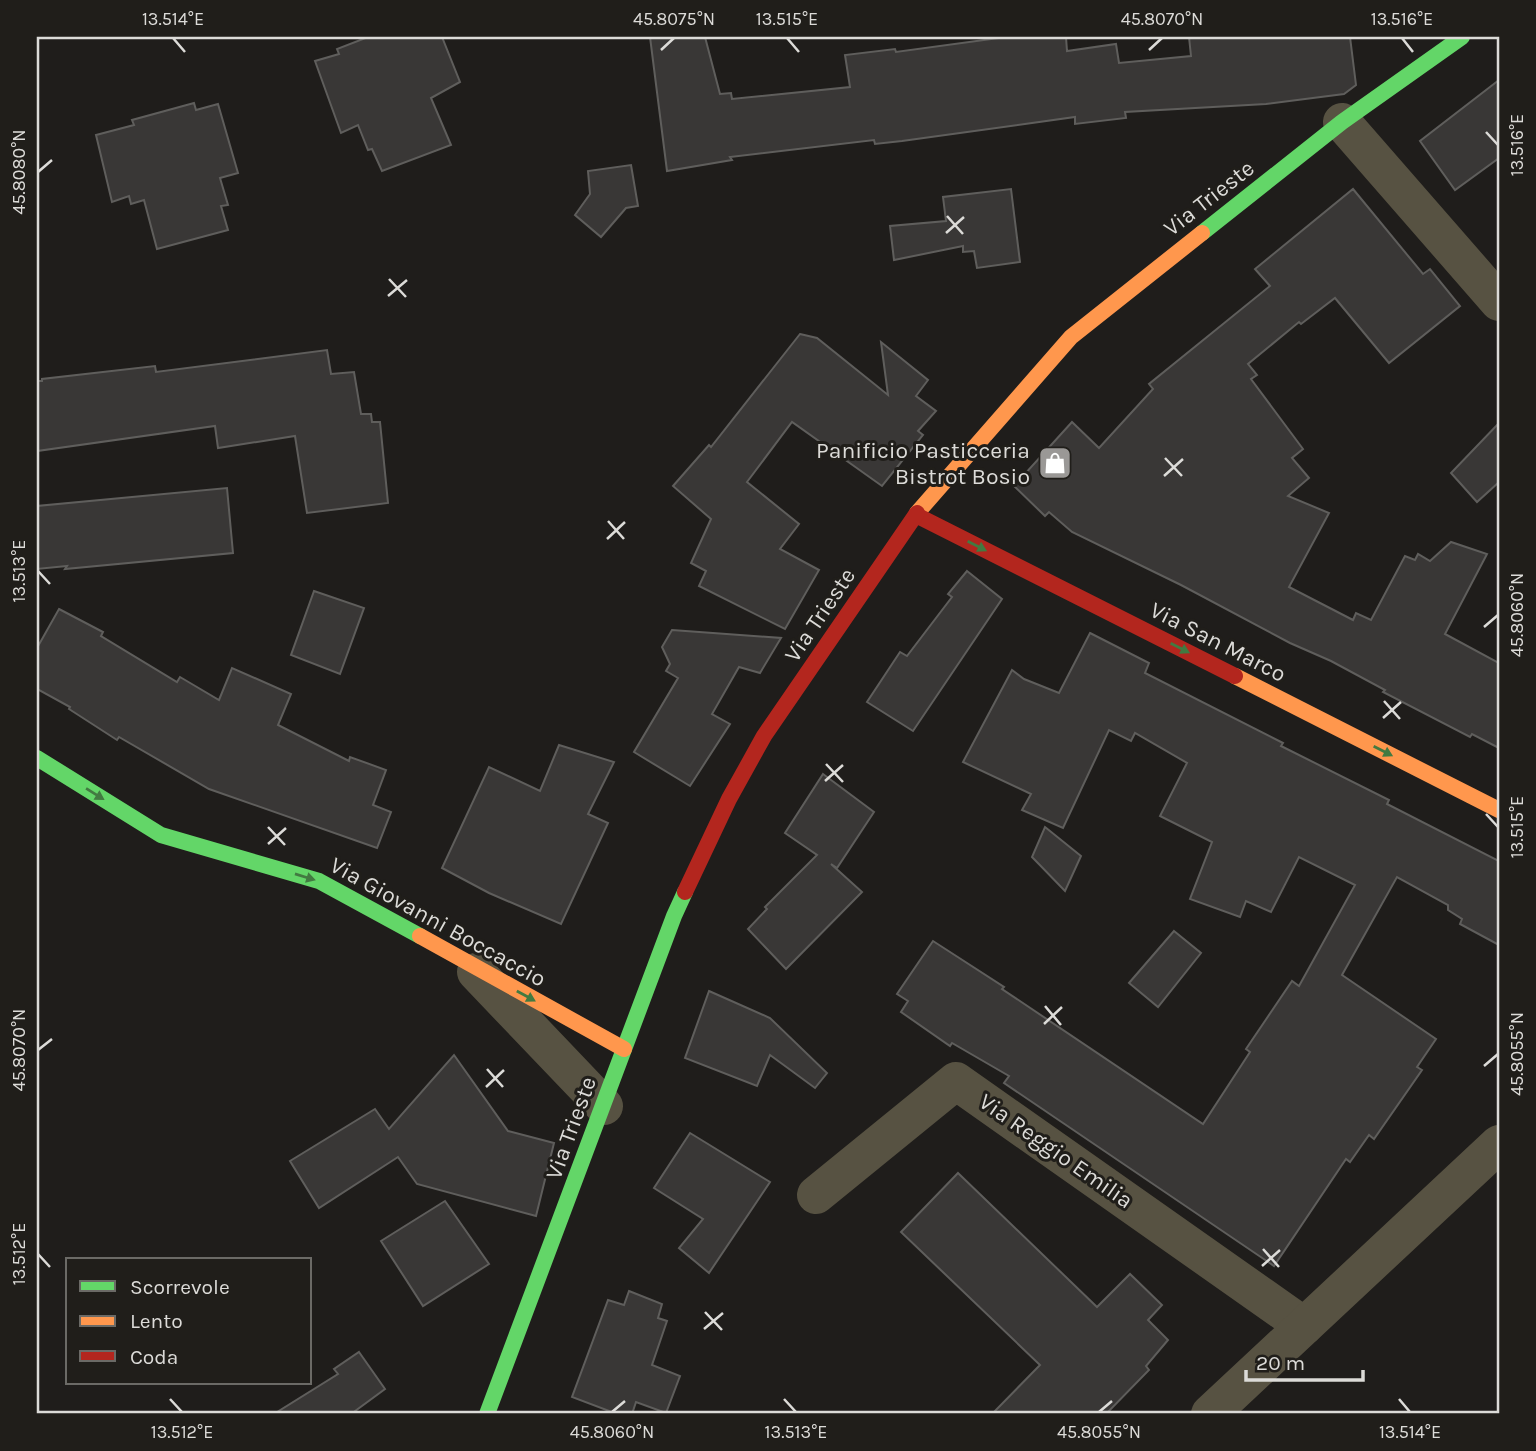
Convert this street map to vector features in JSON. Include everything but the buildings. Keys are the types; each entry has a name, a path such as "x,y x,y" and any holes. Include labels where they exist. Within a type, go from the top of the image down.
{"street":[{"name":"Via Trieste","path":"487,1414 674,916 729,799 764,736 916,515 1071,337 1342,122 1462,37"},
{"path":"1342,122 1499,302"},
{"name":"Via San Marco","path":"916,515 1499,810"},
{"name":"Via Giovanni Boccaccio","path":"37,758 161,835 319,881 624,1049"},
{"path":"470,965 604,1106"},
{"name":"Via Reggio Emilia","path":"816,1195 956,1081 1304,1326"},
{"path":"1210,1414 1499,1144"}],"traffic: fast":[{"path":"1202,233 1342,122 1462,37"},
{"path":"37,758 161,835 319,881 420,936"},
{"path":"487,1414 685,892"}],"traffic: slow":[{"path":"917,513 1071,337 1202,233"},
{"path":"1235,676 1499,810"},
{"path":"420,936 624,1049"}],"traffic: jam":[{"path":"685,892 729,799 764,736 917,513"},
{"path":"916,515 1235,676"}],"place":[{"name":"Panificio Pasticceria Bistrot Bosio","path":"1055,463"}]}
